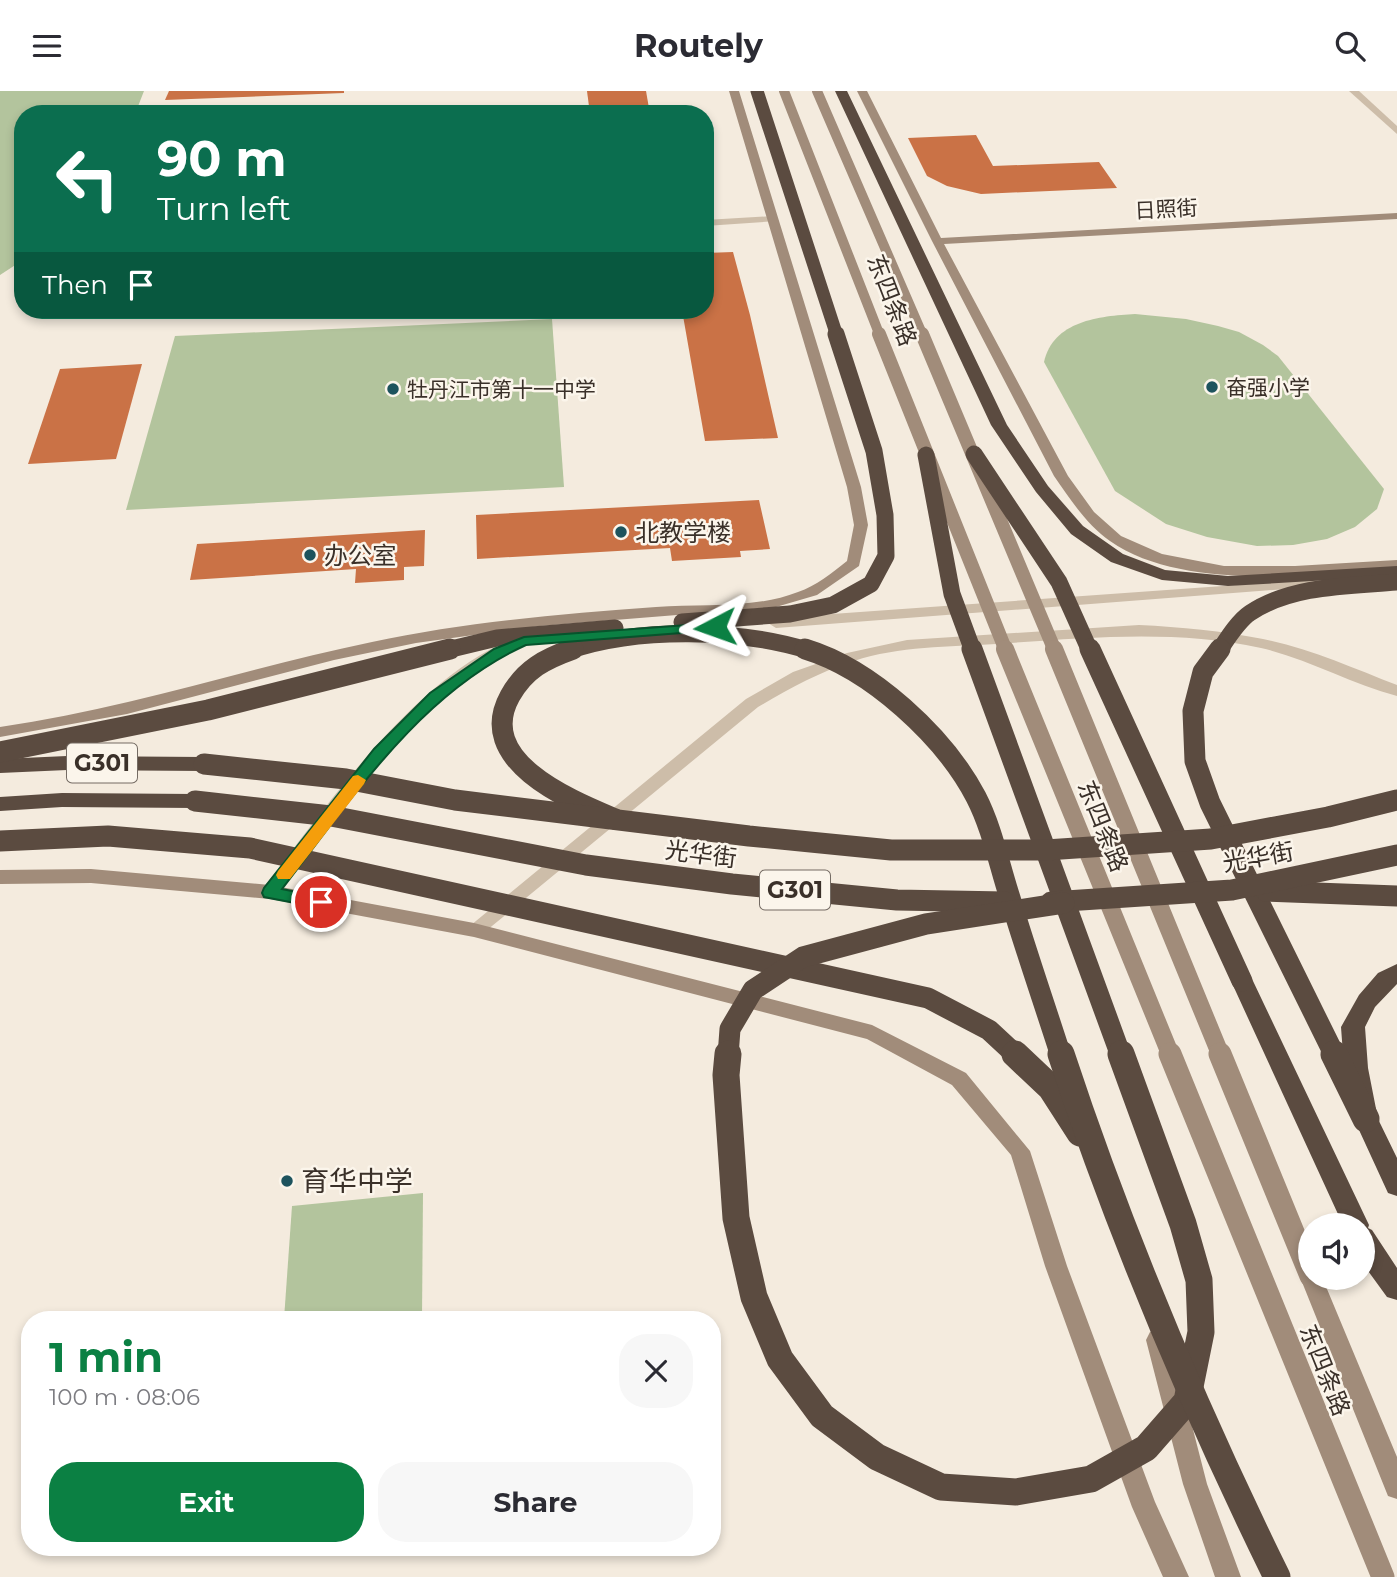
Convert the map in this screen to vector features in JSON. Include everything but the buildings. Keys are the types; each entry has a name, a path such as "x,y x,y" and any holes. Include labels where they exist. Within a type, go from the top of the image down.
{"highway":[{"path":"0,752 208,710 497,638 790,614 833,605 872,584 886,556 885,515 874,451 757,91"},
{"path":"841,91 999,425 1042,489 1077,530 1117,558 1162,575 1228,581 1393,567"},
{"path":"974,454 1059,582 1350,1213"},
{"path":"926,455 952,594 1183,1224 1199,1280 1201,1332 1187,1401 1146,1448 1091,1479 1016,1492 941,1487 877,1457 822,1416 780,1359 754,1297 736,1218 726,1075 730,1029 753,991 803,957 926,924 1064,902"},
{"path":"1397,580 1332,587 1282,597 1248,614 1203,672 1193,711 1195,761 1210,803 1397,1185"},
{"path":"615,819 538,781 511,753 500,723 508,693 529,668 566,651 616,638 690,633 752,639 802,648 854,670 891,698 933,737 976,797 1096,1158 1231,1486 1277,1577"},
{"name":"光华街","path":"0,766 67,762 204,764 346,779 455,800 749,836 891,850 1046,850 1211,839 1328,817 1397,800"},
{"name":"光华街","path":"0,804 62,800 195,801 331,816 586,865 732,884 897,900 1064,902 1232,890 1397,855"},
{"path":"0,841 107,836 250,848 928,998 989,1030 1025,1063 1051,1088 1096,1158"},
{"path":"1232,890 1397,896"},
{"path":"1366,1119 1356,1068 1353,1027 1367,1001 1386,979 1397,973"},
{"path":"1375,1260 1397,1288"}],"street":[{"path":"0,732 61,725 336,654 453,631 762,603 803,596 854,563 861,525 854,487 734,91"},
{"name":"东四条路","path":"784,91 926,455 1383,1577"},
{"path":"817,91 974,454 1298,1245"},
{"path":"862,91 937,241 1061,475 1085,510 1101,526 1126,545 1164,560 1214,569 1259,571 1393,567"},
{"path":"1354,91 1397,131"},
{"name":"日照街","path":"937,241 1397,216"},
{"path":"714,222 773,219"},
{"path":"524,641 1397,580"},
{"path":"270,893 379,753 436,697 499,652 576,618"},
{"path":"474,930 752,703 799,675 852,656 920,644 1139,630 1198,633 1264,644 1320,661 1397,691"},
{"path":"0,877 91,876 270,893 474,930 872,1033 959,1079 1020,1151 1056,1266 1135,1482 1176,1577"},
{"path":"1139,1266 1195,1484 1228,1577"},
{"path":"1316,1290 1397,1486"}],"green space":[{"path":"0,91 144,91 139,105 14,105 14,266 0,275"},
{"path":"1135,314 1186,319 1239,332 1278,356 1384,489 1377,509 1355,527 1327,539 1293,545 1257,546 1207,537 1166,524 1115,491 1044,362 1049,348 1067,329 1093,319"},
{"path":"552,319 564,487 126,510 175,336"},
{"path":"423,1193 422,1311 285,1311 292,1206"}],"slow traffic":[{"path":"284,875 358,780"}],"place":[{"name":"奋强小学","path":"1212,387"},
{"name":"牡丹江市第十一中学","path":"393,389"},
{"name":"北教学楼","path":"621,532"},
{"name":"办公室","path":"310,555"},
{"name":"育华中学","path":"287,1181"}],"route":[{"path":"321,902 270,893 379,753 436,697 499,652 524,641 715,627"}]}
